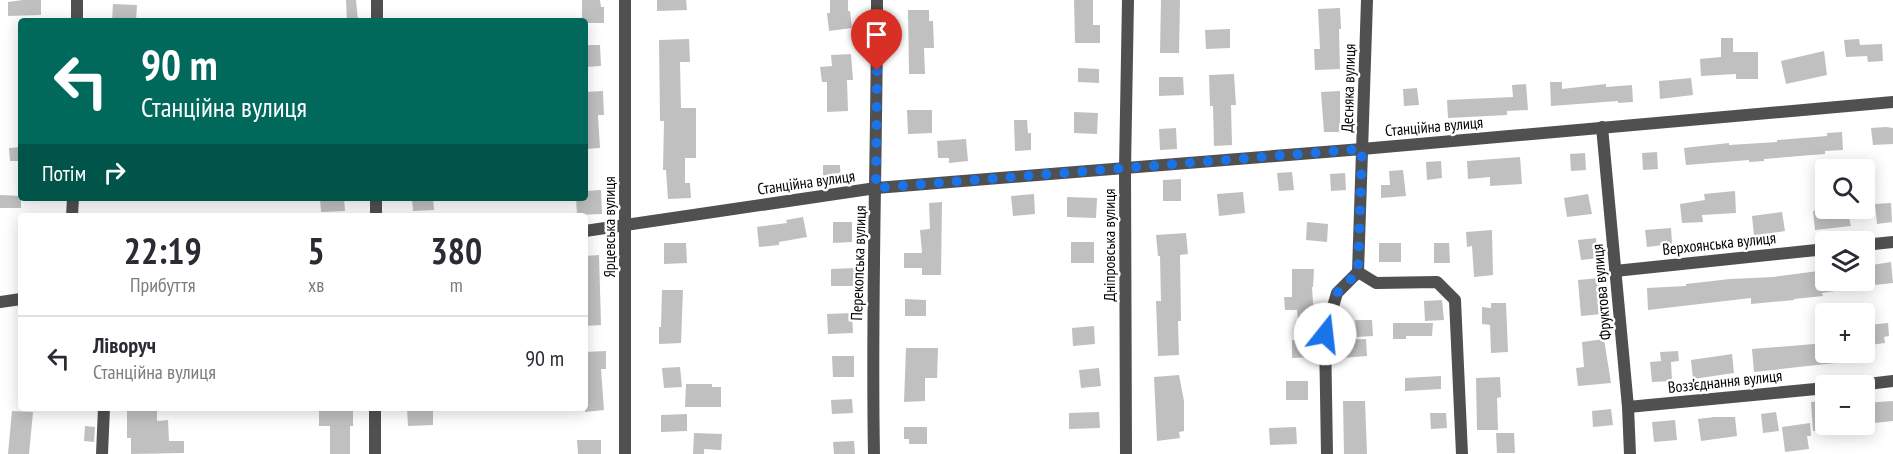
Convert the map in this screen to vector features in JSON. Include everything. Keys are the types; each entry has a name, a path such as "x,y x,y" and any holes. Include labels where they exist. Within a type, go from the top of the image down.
{"street":[{"path":"77,0 77,18"},
{"path":"377,0 377,18"},
{"name":"Ярцевська вулиця","path":"625,0 625,454"},
{"name":"Перекопська вулиця","path":"874,454 872,347 877,0"},
{"name":"Дніпровська вулиця","path":"1126,454 1125,169 1128,0"},
{"name":"Десняка вулиця","path":"1358,272 1367,0"},
{"name":"Станційна вулиця","path":"588,231 876,188 1362,149 1893,102"},
{"name":"Фруктова вулиця","path":"1602,127 1628,407 1630,454"},
{"path":"1875,244 1893,242"},
{"name":"Верхоянська вулиця","path":"1615,271 1815,250"},
{"path":"1327,454 1325,334 1337,293 1358,272 1376,283 1437,282 1455,300 1462,454"},
{"path":"0,302 18,299"},
{"path":"1875,383 1893,381"},
{"name":"Возз’єднання вулиця","path":"1628,407 1815,389"},
{"path":"102,454 104,411"},
{"path":"375,411 375,454"}],"building":[{"path":"41,0 41,15 8,16 8,2"},
{"path":"346,0 356,0 358,18 347,18"},
{"path":"582,0 600,0 601,7 604,7 604,23 588,23 588,18 582,18"},
{"path":"657,0 686,0 687,10 657,11"},
{"path":"830,0 848,0 852,28 829,31 827,13 830,13"},
{"path":"1074,0 1093,0 1093,25 1100,25 1100,43 1075,43"},
{"path":"1161,0 1180,0 1179,53 1160,53"},
{"path":"113,4 137,5 136,18 112,18"},
{"path":"1340,8 1340,69 1315,70 1314,49 1320,49 1318,9"},
{"path":"908,10 929,10 929,21 933,21 934,48 924,48 925,74 909,74"},
{"path":"1230,29 1230,48 1206,49 1205,30"},
{"path":"1721,38 1733,38 1733,52 1758,52 1758,79 1736,79 1736,74 1701,76 1700,59 1721,57"},
{"path":"689,39 690,62 680,62 681,108 696,108 696,158 685,158 685,183 690,183 691,198 668,199 666,170 663,170 664,121 660,121 659,40"},
{"path":"1859,39 1860,45 1882,44 1883,61 1868,62 1867,56 1846,57 1844,40"},
{"path":"588,45 600,45 601,66 588,67"},
{"path":"1824,51 1827,75 1786,84 1781,61"},
{"path":"851,54 853,80 847,80 848,111 827,112 827,82 822,82 820,67 832,66 831,55"},
{"path":"1078,68 1099,69 1099,83 1078,82"},
{"path":"1234,74 1236,105 1231,105 1232,145 1214,146 1213,106 1210,106 1209,75"},
{"path":"1159,77 1183,77 1184,95 1159,96"},
{"path":"1691,78 1693,95 1660,99 1659,81"},
{"path":"1550,82 1562,82 1562,89 1606,84 1606,87 1632,85 1633,102 1551,106"},
{"path":"1526,84 1528,110 1507,111 1507,115 1448,118 1447,100 1513,97 1512,85"},
{"path":"1417,88 1419,105 1404,106 1403,89"},
{"path":"603,91 604,115 598,115 600,148 588,149 588,92"},
{"path":"1340,91 1340,132 1324,132 1321,92"},
{"path":"907,110 932,110 932,133 908,134"},
{"path":"1074,112 1098,113 1097,134 1074,133"},
{"path":"1014,120 1027,120 1028,133 1031,133 1031,150 1015,151"},
{"path":"1176,128 1177,149 1160,150 1159,129"},
{"path":"1871,128 1893,128 1893,144 1873,145"},
{"path":"1842,132 1843,150 1825,151 1825,154 1764,159 1764,161 1686,165 1684,148 1729,143 1729,145 1777,142 1777,140 1827,136 1827,133"},
{"path":"966,139 968,161 949,163 949,158 938,158 937,141"},
{"path":"18,147 18,161 10,161 9,148"},
{"path":"1657,152 1658,169 1643,170 1642,153"},
{"path":"1585,153 1586,170 1571,171 1570,154"},
{"path":"1520,157 1522,184 1490,186 1490,177 1468,179 1467,161"},
{"path":"1441,161 1442,178 1427,180 1426,162"},
{"path":"823,165 840,165 841,185 823,185"},
{"path":"1403,170 1406,196 1381,198 1381,185 1390,185 1389,171"},
{"path":"1292,172 1294,190 1279,191 1277,173"},
{"path":"1345,173 1346,190 1331,191 1330,174"},
{"path":"1181,179 1181,201 1163,201 1163,180"},
{"path":"601,190 602,214 577,213 576,201 588,201 588,191"},
{"path":"1735,191 1736,213 1702,215 1703,222 1682,223 1680,204 1705,200 1704,194"},
{"path":"1243,192 1245,213 1219,216 1217,194"},
{"path":"1034,194 1035,214 1013,216 1011,196"},
{"path":"1588,194 1592,214 1567,217 1564,198"},
{"path":"0,195 18,196 18,201 21,201 21,208 0,208"},
{"path":"1067,197 1097,198 1096,218 1067,217"},
{"path":"320,201 344,201 345,211 321,212"},
{"path":"412,201 433,201 434,210 413,211"},
{"path":"942,202 941,275 922,275 922,268 904,268 904,253 922,253 920,230 930,229 929,203"},
{"path":"1891,203 1892,222 1877,224 1875,204"},
{"path":"1813,211 1815,211 1815,219 1849,219 1851,226 1815,230"},
{"path":"1782,212 1785,231 1754,236 1752,216"},
{"path":"803,217 807,237 779,242 779,245 759,247 757,227 787,223 786,220"},
{"path":"833,222 852,222 852,242 833,243"},
{"path":"1307,222 1328,224 1327,242 1306,240"},
{"path":"1671,228 1672,244 1647,247 1645,230"},
{"path":"1492,230 1493,275 1474,277 1472,246 1467,247 1466,232"},
{"path":"1186,233 1188,254 1180,255 1179,355 1158,356 1156,301 1161,301 1160,256 1158,256 1156,235"},
{"path":"1596,238 1598,258 1581,260 1578,240"},
{"path":"1071,242 1094,242 1094,263 1071,263"},
{"path":"664,243 686,243 687,263 664,264"},
{"path":"1379,243 1401,243 1401,262 1379,262"},
{"path":"1434,243 1449,243 1450,263 1434,263"},
{"path":"599,255 601,325 588,326 588,256"},
{"path":"1891,262 1893,283 1875,285 1875,265"},
{"path":"854,268 854,286 831,286 831,269"},
{"path":"1292,269 1314,269 1312,287 1314,317 1298,318 1297,310 1285,310 1284,297 1292,297"},
{"path":"1815,271 1815,291 1835,291 1822,293 1823,296 1794,300 1751,304 1751,298 1648,310 1647,288"},
{"path":"1599,278 1602,314 1581,316 1578,280"},
{"path":"662,290 683,290 681,343 659,344"},
{"path":"905,299 926,300 926,316 905,316"},
{"path":"1442,300 1444,320 1425,321 1424,301"},
{"path":"1491,303 1506,303 1508,352 1491,353 1490,325 1482,324 1482,307 1491,308"},
{"path":"852,313 853,333 828,334 827,314"},
{"path":"1355,320 1372,320 1373,336 1357,337"},
{"path":"1393,323 1433,323 1432,336 1406,336 1406,339 1393,339"},
{"path":"1888,323 1889,336 1884,337 1885,343 1875,344 1875,324"},
{"path":"1094,326 1095,344 1073,346 1072,328"},
{"path":"1366,339 1367,356 1341,358 1340,340"},
{"path":"1604,339 1611,383 1578,386 1576,368 1584,367 1582,342"},
{"path":"1292,340 1313,340 1313,357 1292,358"},
{"path":"1815,344 1815,363 1836,363 1754,372 1752,349"},
{"path":"906,348 938,348 937,378 925,378 925,401 904,402"},
{"path":"606,351 606,369 601,369 604,410 585,412 588,411 588,352"},
{"path":"1678,351 1679,361 1671,362 1672,381 1652,382 1650,362 1661,361 1660,352"},
{"path":"1732,354 1734,373 1693,379 1691,360"},
{"path":"832,356 854,356 854,377 833,377"},
{"path":"680,367 682,387 664,388 662,368"},
{"path":"1099,368 1101,386 1081,388 1079,370"},
{"path":"1179,375 1184,401 1184,431 1179,432 1180,438 1157,441 1154,377"},
{"path":"1441,376 1441,389 1405,391 1405,378"},
{"path":"1500,377 1501,397 1497,398 1498,430 1477,430 1476,378"},
{"path":"1286,381 1308,381 1308,400 1286,400"},
{"path":"686,384 712,384 712,387 721,387 721,407 685,407"},
{"path":"852,399 853,413 832,414 831,400"},
{"path":"1343,401 1365,401 1367,454 1344,454"},
{"path":"1893,401 1893,421 1875,423 1875,402"},
{"path":"1811,402 1815,402 1815,431 1813,431"},
{"path":"1611,409 1613,425 1593,427 1592,411"},
{"path":"12,411 33,412 29,454 8,454"},
{"path":"127,411 157,411 157,421 168,420 169,441 184,441 184,453 131,454 131,438 127,438"},
{"path":"319,411 353,411 353,426 350,426 350,454 330,454 330,426 319,426"},
{"path":"407,411 433,411 433,425 408,426"},
{"path":"1099,412 1100,428 1069,429 1069,413"},
{"path":"1776,412 1779,431 1763,433 1761,414"},
{"path":"1430,413 1446,413 1447,428 1431,429"},
{"path":"687,414 687,431 661,432 661,415"},
{"path":"1735,417 1737,436 1701,441 1698,419"},
{"path":"1675,420 1677,440 1654,442 1652,422"},
{"path":"1810,423 1811,436 1807,436 1809,449 1785,452 1782,427"},
{"path":"85,426 95,427 94,442 84,441"},
{"path":"904,427 927,427 927,444 909,444 909,439 904,439"},
{"path":"1296,427 1297,444 1270,445 1269,428"},
{"path":"694,433 722,434 721,450 704,449 704,454 693,454"},
{"path":"1496,433 1514,433 1515,453 1497,453"},
{"path":"577,440 601,440 601,454 578,454"},
{"path":"854,441 855,454 834,454 833,442"}],"route":[{"path":"877,71 876,188 1362,149 1358,272 1337,293 1325,334"}]}
